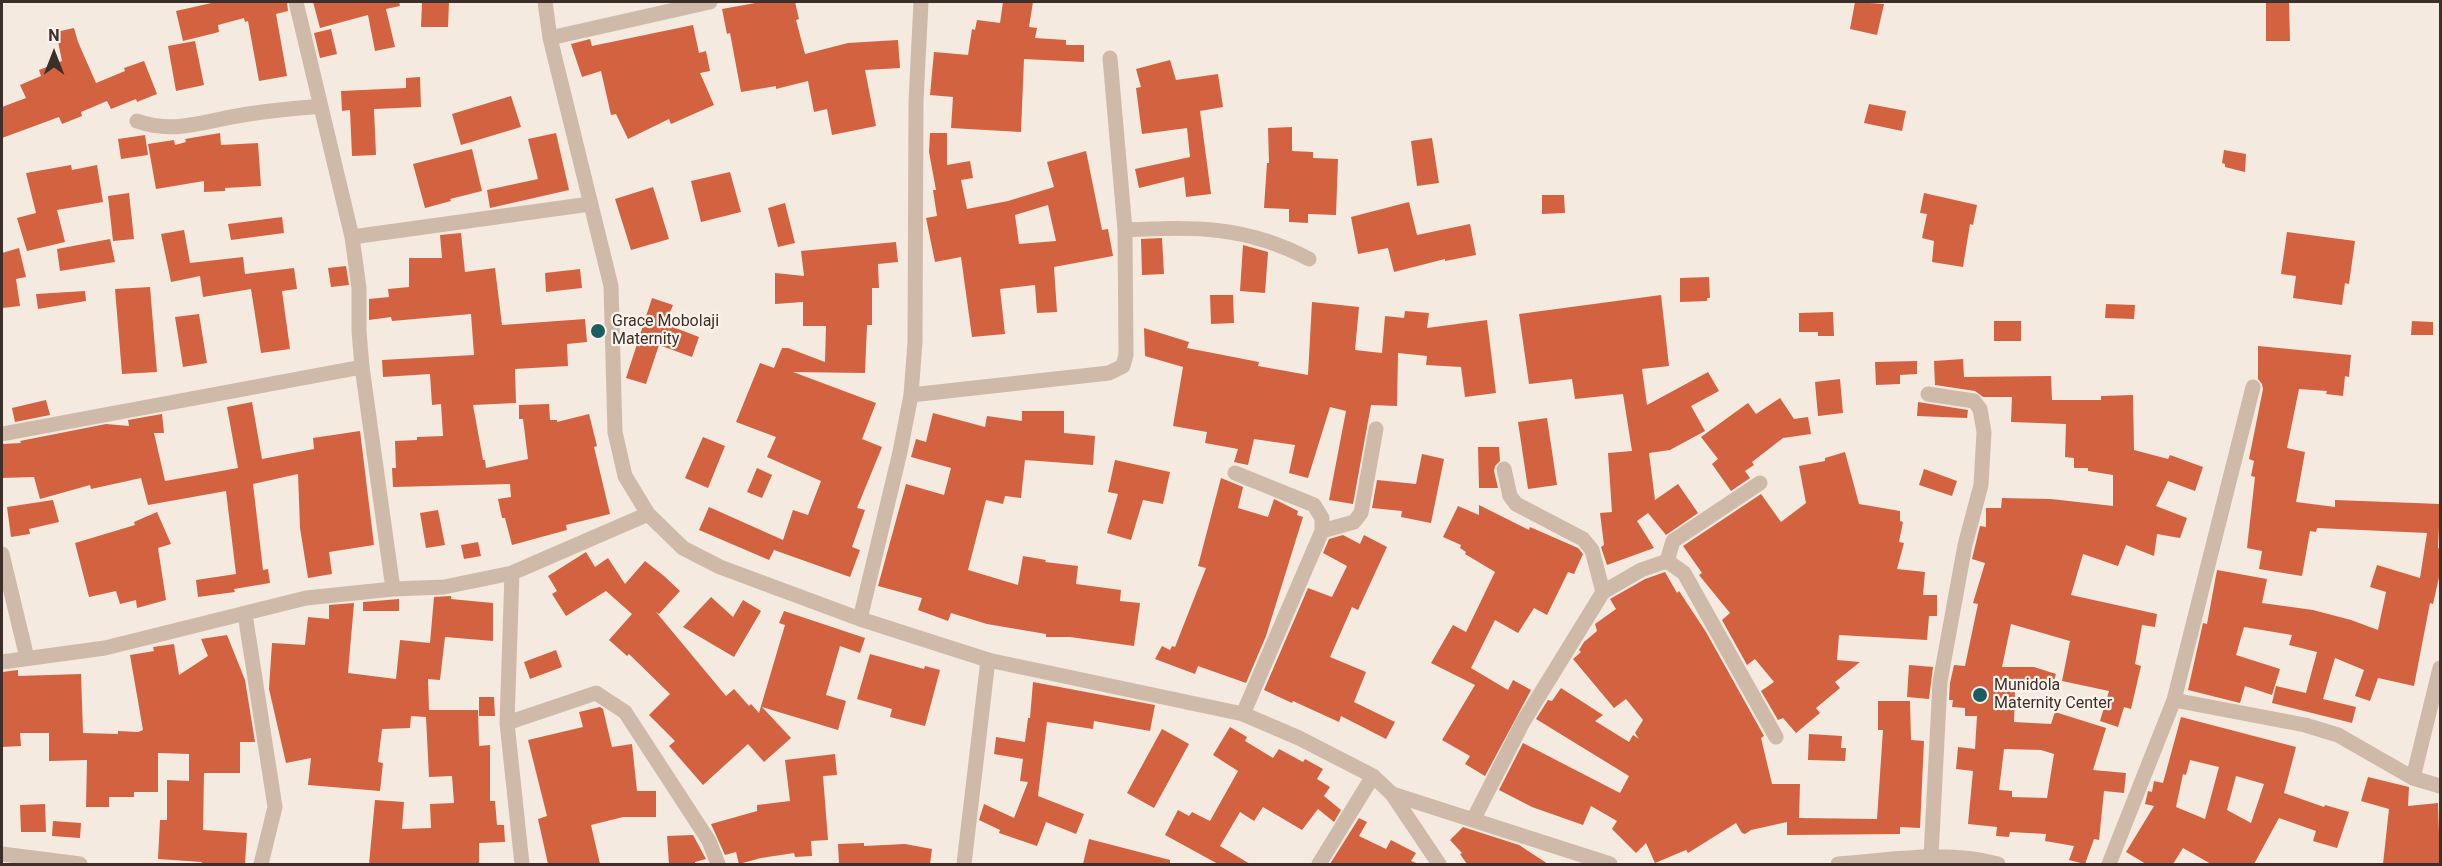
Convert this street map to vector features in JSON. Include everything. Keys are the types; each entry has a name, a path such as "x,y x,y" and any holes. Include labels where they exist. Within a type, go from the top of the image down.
{"street":[{"path":"297,2 352,237 359,288 362,367 393,589"},
{"path":"545,2 550,38 611,286 615,432 625,476 648,514 683,548 720,567 860,619 988,660 1243,714 1299,738 1373,776 1392,794 1439,864"},
{"path":"550,38 710,2"},
{"path":"860,619 900,452 910,395 915,342 915,101 921,2"},
{"path":"910,395 1109,373 1123,366 1126,356 1125,230 1110,58"},
{"path":"137,121 155,127 194,126 236,116 320,106"},
{"path":"352,237 590,204"},
{"path":"1125,230 1206,227 1281,244 1309,259"},
{"path":"2,434 362,367"},
{"path":"2109,864 2174,700 2253,387"},
{"path":"1928,394 1974,400 1980,409 1984,432 1981,485 1965,545 1940,682 1931,856"},
{"path":"1322,531 1354,522 1360,513 1376,429"},
{"path":"1504,468 1510,496 1516,504 1583,539 1592,550 1603,592"},
{"path":"1235,474 1314,505 1322,518 1322,531 1243,714"},
{"path":"1667,561 1673,542 1760,483"},
{"path":"2,662 105,648 306,598 393,589 444,587 512,573 648,514"},
{"path":"2,554 27,658"},
{"path":"1473,820 1523,722 1603,592 1641,570 1667,561"},
{"path":"1667,561 1684,573 1776,737"},
{"path":"512,573 507,723 522,864"},
{"path":"245,614 275,807 261,864"},
{"path":"964,864 988,660"},
{"path":"2413,778 2440,668"},
{"path":"507,723 596,693 610,701 625,712 709,841 718,864"},
{"path":"2174,700 2305,725 2338,735 2413,778 2440,786"},
{"path":"1319,864 1373,776"},
{"path":"1392,794 1610,864"},
{"path":"2,854 80,864"},
{"path":"1838,864 1931,856 1978,859 1998,864"}],"building":[{"path":"216,2 287,2 288,11 276,14 287,76 259,81 248,21 245,22 244,18 218,25 219,32 183,41 176,11"},
{"path":"313,2 399,2 400,6 386,9 395,47 375,51 368,15 320,28"},
{"path":"449,2 448,27 421,27 422,3"},
{"path":"761,2 795,2 799,19 796,20 805,54 848,43 898,40 900,68 865,70 876,126 832,135 827,109 814,112 808,81 776,89 776,86 741,92 730,33 727,34 722,9"},
{"path":"1003,2 1033,2 1029,27 1037,28 1035,38 1066,40 1066,45 1084,45 1084,62 1024,59 1021,132 951,128 953,97 930,95 934,52 968,55 972,29 975,30 977,20 1000,23"},
{"path":"1855,2 1884,4 1877,35 1850,29"},
{"path":"2266,2 2289,2 2290,41 2266,41"},
{"path":"693,25 699,53 706,51 710,71 700,73 714,105 671,124 669,119 628,139 616,114 611,115 601,71 582,77 571,44 590,39 592,46"},
{"path":"74,28 96,83 125,71 124,68 144,61 157,94 111,109 107,101 81,112 82,116 62,124 59,117 2,138 2,107 26,98 20,85 41,76 39,70 62,61 56,32"},
{"path":"331,29 337,54 320,58 314,33"},
{"path":"195,41 204,85 176,91 168,46"},
{"path":"1170,60 1176,80 1218,74 1223,107 1200,111 1211,194 1186,197 1184,177 1139,188 1135,169 1190,157 1187,128 1142,134 1136,88 1141,87 1136,69"},
{"path":"420,77 421,107 374,109 376,155 352,156 350,110 342,111 341,91 406,88 406,78"},
{"path":"511,96 521,127 461,145 452,114"},
{"path":"1869,104 1906,111 1902,131 1864,123"},
{"path":"1292,127 1292,151 1313,152 1313,158 1338,159 1336,215 1308,214 1308,223 1289,222 1289,209 1264,208 1267,163 1269,163 1268,128"},
{"path":"220,133 221,145 258,143 261,186 204,192 204,181 156,189 148,144 174,140 175,145 186,142 185,139"},
{"path":"556,133 569,190 490,208 487,190 538,179 528,139"},
{"path":"930,133 947,133 947,165 970,161 973,178 961,180 967,209 1008,201 1054,187 1047,162 1086,151 1102,230 1108,229 1113,256 1054,267 1057,312 1037,313 1035,285 1000,289 1005,334 972,337 961,257 935,262 926,218 937,216 933,190 936,190 929,152","holes":["1048,205 1056,241 1019,244 1015,215"]},
{"path":"145,135 148,155 121,159 118,139"},
{"path":"1432,138 1439,183 1417,186 1411,141"},
{"path":"472,149 482,191 425,208 413,164"},
{"path":"2224,150 2246,154 2245,172 2225,167 2222,163"},
{"path":"71,165 72,170 97,165 103,202 57,210 65,242 27,251 17,218 36,213 26,173"},
{"path":"730,172 741,212 701,222 691,181"},
{"path":"653,187 669,239 631,250 615,199"},
{"path":"129,193 134,239 113,241 108,196"},
{"path":"1924,193 1977,205 1973,225 1970,224 1963,267 1932,262 1934,241 1922,238 1927,214 1920,213"},
{"path":"1542,195 1564,195 1565,213 1542,214"},
{"path":"1409,202 1417,235 1470,224 1476,255 1445,261 1445,259 1394,272 1388,248 1358,254 1351,217"},
{"path":"785,203 795,243 778,247 768,208"},
{"path":"282,217 284,233 231,240 228,224"},
{"path":"184,230 190,263 243,257 245,274 294,268 297,289 282,291 290,349 261,353 251,289 203,297 200,276 171,282 161,234"},
{"path":"2287,232 2355,241 2349,284 2345,283 2342,305 2293,298 2296,276 2281,274"},
{"path":"461,233 465,272 495,268 502,325 585,319 587,342 567,344 568,366 515,369 516,403 473,405 486,468 528,459 523,419 519,419 519,405 549,404 550,420 557,420 557,422 589,414 597,446 594,447 610,514 566,525 567,530 512,545 498,499 511,497 510,484 393,487 392,468 396,468 395,441 443,436 441,404 432,405 430,374 383,377 382,360 474,355 471,314 392,321 391,317 369,320 369,299 389,297 388,289 409,287 409,258 442,258 440,235"},
{"path":"1162,238 1164,274 1142,275 1141,239"},
{"path":"110,239 115,262 60,271 57,249"},
{"path":"896,242 898,262 878,264 879,288 872,288 872,325 867,325 865,373 793,372 876,403 862,439 882,447 857,508 865,510 852,547 860,550 850,577 774,550 769,560 699,530 709,507 783,540 793,510 808,515 821,481 767,457 776,437 736,422 760,363 774,368 782,348 788,348 825,362 826,326 803,326 803,302 775,304 775,273 804,276 801,251"},
{"path":"1243,245 1268,252 1265,293 1240,291"},
{"path":"19,248 26,277 16,279 20,306 2,308 2,253"},
{"path":"346,266 349,285 331,287 328,268"},
{"path":"580,269 582,288 546,292 545,273"},
{"path":"1709,277 1710,298 1707,298 1707,301 1680,302 1680,278"},
{"path":"150,287 157,372 122,374 115,289"},
{"path":"85,291 86,301 38,309 36,294"},
{"path":"1210,295 1233,295 1234,323 1211,324"},
{"path":"1661,295 1669,366 1642,369 1647,405 1708,372 1719,391 1691,406 1705,431 1670,450 1649,453 1655,500 1678,484 1698,513 1666,535 1648,513 1637,521 1654,548 1607,565 1601,547 1604,545 1600,513 1612,512 1608,453 1632,451 1623,394 1575,399 1572,379 1529,384 1519,314"},
{"path":"652,298 673,305 665,324 699,337 692,357 659,345 646,384 626,378"},
{"path":"1312,302 1359,307 1355,350 1382,353 1385,316 1404,318 1405,311 1429,313 1427,328 1487,320 1496,393 1465,397 1461,367 1426,365 1427,356 1398,353 1397,406 1371,405 1353,504 1329,500 1346,411 1330,407 1308,478 1289,473 1295,445 1254,439 1248,465 1234,462 1238,449 1205,443 1207,432 1173,426 1183,367 1145,356 1144,328 1189,342 1187,348 1259,362 1258,366 1308,375"},
{"path":"2106,304 2135,305 2134,319 2105,318"},
{"path":"1833,312 1834,336 1818,336 1818,332 1799,332 1799,313"},
{"path":"199,314 207,363 183,367 175,317"},
{"path":"1994,321 2021,321 2021,341 1994,341"},
{"path":"2412,321 2433,322 2433,335 2411,335"},
{"path":"2258,346 2351,355 2349,377 2345,376 2343,396 2326,394 2327,391 2299,389 2287,448 2305,452 2296,502 2335,507 2335,500 2440,504 2438,548 2440,549 2440,573 2433,604 2430,603 2414,686 2378,678 2370,701 2355,696 2364,670 2335,658 2323,699 2356,707 2352,723 2272,703 2276,686 2306,693 2317,652 2289,645 2292,635 2244,627 2236,655 2280,669 2272,695 2245,686 2240,703 2188,690 2203,623 2207,624 2217,570 2267,579 2262,603 2313,610 2378,630 2386,592 2370,587 2377,565 2420,578 2427,533 2317,528 2316,532 2310,531 2302,576 2259,569 2262,551 2247,548 2255,477 2251,476 2254,461 2249,459 2263,389 2258,379"},
{"path":"1963,359 1964,377 2051,376 2052,400 2101,400 2101,396 2133,395 2134,450 2168,459 2170,455 2203,467 2195,491 2168,481 2156,506 2187,518 2180,538 2157,534 2154,556 2126,545 2118,566 2083,554 2071,595 2157,614 2155,627 2142,625 2135,664 2141,666 2131,709 2124,707 2118,727 2100,721 2109,691 2062,681 2070,641 2011,624 2002,667 2034,667 2056,674 2051,690 2029,684 2029,688 2015,688 2014,722 2051,724 2055,712 2106,728 2093,770 2126,773 2124,793 2104,791 2099,840 2094,839 2085,864 2069,860 2074,846 2045,841 2046,834 2010,832 2009,837 1996,836 1997,827 1968,824 1973,771 1956,769 1958,747 1975,749 1977,716 1965,716 1965,708 1952,707 1953,700 1949,700 1950,683 1954,665 1965,666 1978,604 1973,603 1985,563 1972,559 1980,526 1986,527 1986,508 2001,508 2002,498 2051,499 2113,506 2113,475 2088,471 2088,468 2074,468 2074,458 2065,457 2066,424 2011,422 2012,397 1983,397 1975,391 1935,385 1934,361","holes":["2004,749 2041,750 2054,754 2047,798 2012,797 2012,791 1999,790"]},
{"path":"1917,361 1917,374 1900,375 1900,384 1876,385 1875,362"},
{"path":"1840,379 1843,413 1818,416 1815,382"},
{"path":"1780,398 1794,419 1808,417 1811,434 1783,438 1752,462 1754,465 1745,471 1750,478 1731,491 1712,464 1718,459 1701,437 1748,403 1756,414"},
{"path":"46,400 50,415 15,422 12,408"},
{"path":"252,402 262,459 314,449 313,438 360,431 374,545 329,552 332,574 308,578 300,528 298,474 253,484 263,570 268,569 270,583 234,589 235,592 198,597 196,580 236,574 226,491 148,505 141,478 91,489 90,485 40,499 34,477 2,478 2,444 21,443 20,441 106,424 129,426 128,420 162,414 164,433 154,433 165,481 238,468 227,407"},
{"path":"1918,402 1968,410 1967,418 1917,416"},
{"path":"1022,411 1064,411 1064,433 1095,436 1093,465 1025,460 1021,498 1005,496 1003,504 986,500 968,570 1018,585 1023,556 1046,560 1045,562 1078,566 1076,584 1121,590 1120,601 1140,603 1134,646 1070,637 1046,637 1046,634 987,624 951,613 948,621 918,610 922,598 878,586 906,484 944,495 951,468 911,457 916,439 926,442 933,413 985,427 987,416 1022,421"},
{"path":"1547,418 1557,485 1528,489 1518,422"},
{"path":"703,437 725,446 708,488 685,478"},
{"path":"1478,447 1499,447 1500,461 1494,471 1498,488 1479,488"},
{"path":"1845,452 1859,504 1900,511 1900,521 1903,522 1899,542 1904,543 1897,569 1925,572 1923,595 1937,595 1937,616 1929,616 1927,640 1839,635 1837,660 1860,662 1835,682 1840,688 1816,708 1820,713 1796,733 1783,718 1778,720 1761,691 1774,682 1755,659 1747,665 1722,620 1730,613 1699,575 1702,573 1683,546 1761,494 1781,522 1806,503 1799,466 1825,461 1825,458"},
{"path":"1422,454 1444,459 1431,523 1401,517 1402,511 1372,508 1377,480 1416,484"},
{"path":"1115,460 1170,472 1163,504 1143,500 1131,540 1107,533 1118,494 1108,492"},
{"path":"757,468 772,475 762,498 747,492"},
{"path":"1924,469 1957,481 1952,496 1919,485"},
{"path":"1221,478 1243,487 1238,508 1268,517 1274,499 1298,511 1297,515 1303,517 1266,636 1246,683 1198,666 1195,674 1155,659 1162,646 1170,650 1172,646 1175,647 1206,568 1198,566"},
{"path":"53,500 59,522 29,529 30,534 11,537 7,507"},
{"path":"1479,505 1529,530 1530,527 1578,548 1583,554 1574,574 1568,572 1547,615 1534,608 1518,633 1495,620 1471,668 1508,690 1513,680 1531,690 1485,776 1465,764 1470,756 1442,740 1475,685 1431,663 1453,625 1466,632 1495,572 1465,554 1466,552 1460,548 1461,545 1443,537 1458,506 1479,515"},
{"path":"438,510 445,545 426,548 420,513"},
{"path":"157,512 171,544 158,548 166,600 137,608 136,600 120,604 116,591 89,597 75,543 135,525 134,522"},
{"path":"1343,535 1360,544 1364,535 1387,547 1358,610 1352,607 1330,657 1366,672 1354,702 1395,722 1386,739 1341,716 1339,722 1264,690 1308,588 1332,597 1347,566 1323,553 1329,539"},
{"path":"478,542 481,556 464,559 461,545"},
{"path":"586,552 595,567 608,558 625,584 645,561 664,576 680,591 659,614 656,612 726,696 734,689 749,706 751,704 759,713 785,625 779,623 784,611 865,638 860,653 840,646 826,695 846,701 838,730 762,707 791,738 764,762 748,744 703,785 669,746 675,741 649,715 670,694 629,654 627,656 609,640 632,614 606,591 566,616 552,594 557,591 548,576"},
{"path":"1665,572 1677,593 1679,591 1706,632 1764,736 1761,738 1772,784 1800,784 1799,818 1877,819 1883,730 1878,730 1878,701 1910,701 1911,740 1924,741 1920,828 1900,827 1900,834 1787,835 1787,822 1751,830 1745,834 1736,823 1688,853 1686,850 1655,863 1646,843 1636,853 1612,829 1617,821 1591,806 1583,825 1532,807 1499,790 1523,743 1620,793 1629,776 1536,719 1548,700 1552,701 1561,688 1603,715 1595,721 1629,742 1633,735 1639,739 1635,733 1643,720 1626,699 1614,708 1573,659 1581,652 1579,650 1584,642 1597,631 1595,624 1616,609 1610,599 1645,579"},
{"path":"451,596 451,599 493,603 493,641 445,637 440,680 428,679 429,710 478,710 479,746 490,745 490,801 495,801 497,825 504,825 505,842 479,843 479,864 369,864 375,800 404,802 402,829 431,828 430,804 454,803 452,776 429,777 426,717 411,716 410,728 382,729 378,762 383,763 380,791 308,785 311,758 286,763 269,689 272,643 305,645 308,617 329,619 329,605 354,603 348,673 396,679 400,640 430,643 434,597"},
{"path":"711,597 733,617 743,600 761,611 734,657 683,627"},
{"path":"399,599 399,611 363,611 363,602"},
{"path":"227,635 245,680 255,742 240,742 240,773 204,773 203,830 247,833 245,864 201,864 202,862 158,859 160,820 167,820 167,780 189,781 189,754 158,753 158,792 134,792 134,797 109,797 109,807 86,807 87,760 49,761 49,733 20,733 21,746 2,747 2,672 18,670 18,676 81,674 83,733 138,732 143,730 130,655 154,651 153,647 174,644 179,675 208,656 201,639"},
{"path":"556,650 562,667 530,679 524,662"},
{"path":"870,654 924,669 925,666 940,670 925,726 890,717 892,709 857,699"},
{"path":"1909,665 1933,667 1929,699 1907,697"},
{"path":"1033,682 1155,705 1150,731 1094,721 1093,729 1047,722 1038,796 1084,814 1076,834 1046,822 1037,846 999,833 1000,830 979,820 984,804 1014,818 1028,782 1020,781 1023,759 994,754 996,737 1025,742"},
{"path":"479,697 494,697 495,716 479,716"},
{"path":"600,707 603,709 612,747 632,744 637,791 656,791 656,817 623,817 591,825 600,864 548,864 538,819 547,816 528,740 583,727 579,712"},
{"path":"2181,717 2296,747 2284,793 2324,807 2325,805 2349,812 2337,848 2313,841 2316,831 2279,818 2254,864 2211,864 2183,848 2173,864 2146,864 2126,852 2154,806 2145,804 2148,791 2152,792 2154,781 2163,783","holes":["2190,760 2219,767 2205,819 2176,807 2183,774 2186,775","2236,776 2264,784 2251,823 2227,810"]},
{"path":"1230,727 1247,737 1245,741 1273,758 1279,749 1303,762 1305,759 1323,769 1317,779 1330,787 1324,796 1341,810 1334,822 1318,809 1302,830 1263,807 1254,821 1240,812 1220,846 1250,864 1218,864 1165,835 1178,810 1189,816 1192,812 1210,821 1238,771 1213,755"},
{"path":"1162,729 1189,744 1154,808 1127,793"},
{"path":"1809,734 1842,736 1841,748 1846,748 1845,761 1808,760"},
{"path":"835,754 837,775 823,776 828,840 811,841 812,856 795,857 794,853 739,864 736,852 725,855 711,824 757,811 757,805 790,801 785,760"},
{"path":"2368,777 2409,787 2408,806 2438,803 2440,864 2383,864 2389,809 2361,801"},
{"path":"45,804 46,832 21,832 20,805"},
{"path":"1359,818 1367,822 1359,836 1386,849 1391,840 1416,853 1411,861 1419,864 1330,864"},
{"path":"53,821 81,823 80,838 52,836"},
{"path":"1463,827 1519,845 1548,864 1467,864 1460,854 1462,853 1450,840"},
{"path":"693,835 706,859 695,862 695,864 669,864 667,836"},
{"path":"1089,839 1170,860 1170,864 1083,864"},
{"path":"864,843 864,846 905,844 932,849 930,864 839,864 838,844"}],"place":[{"name":"Grace Mobolaji Maternity","path":"598,331"},
{"name":"Munidola Maternity Center","path":"1980,695"}]}
